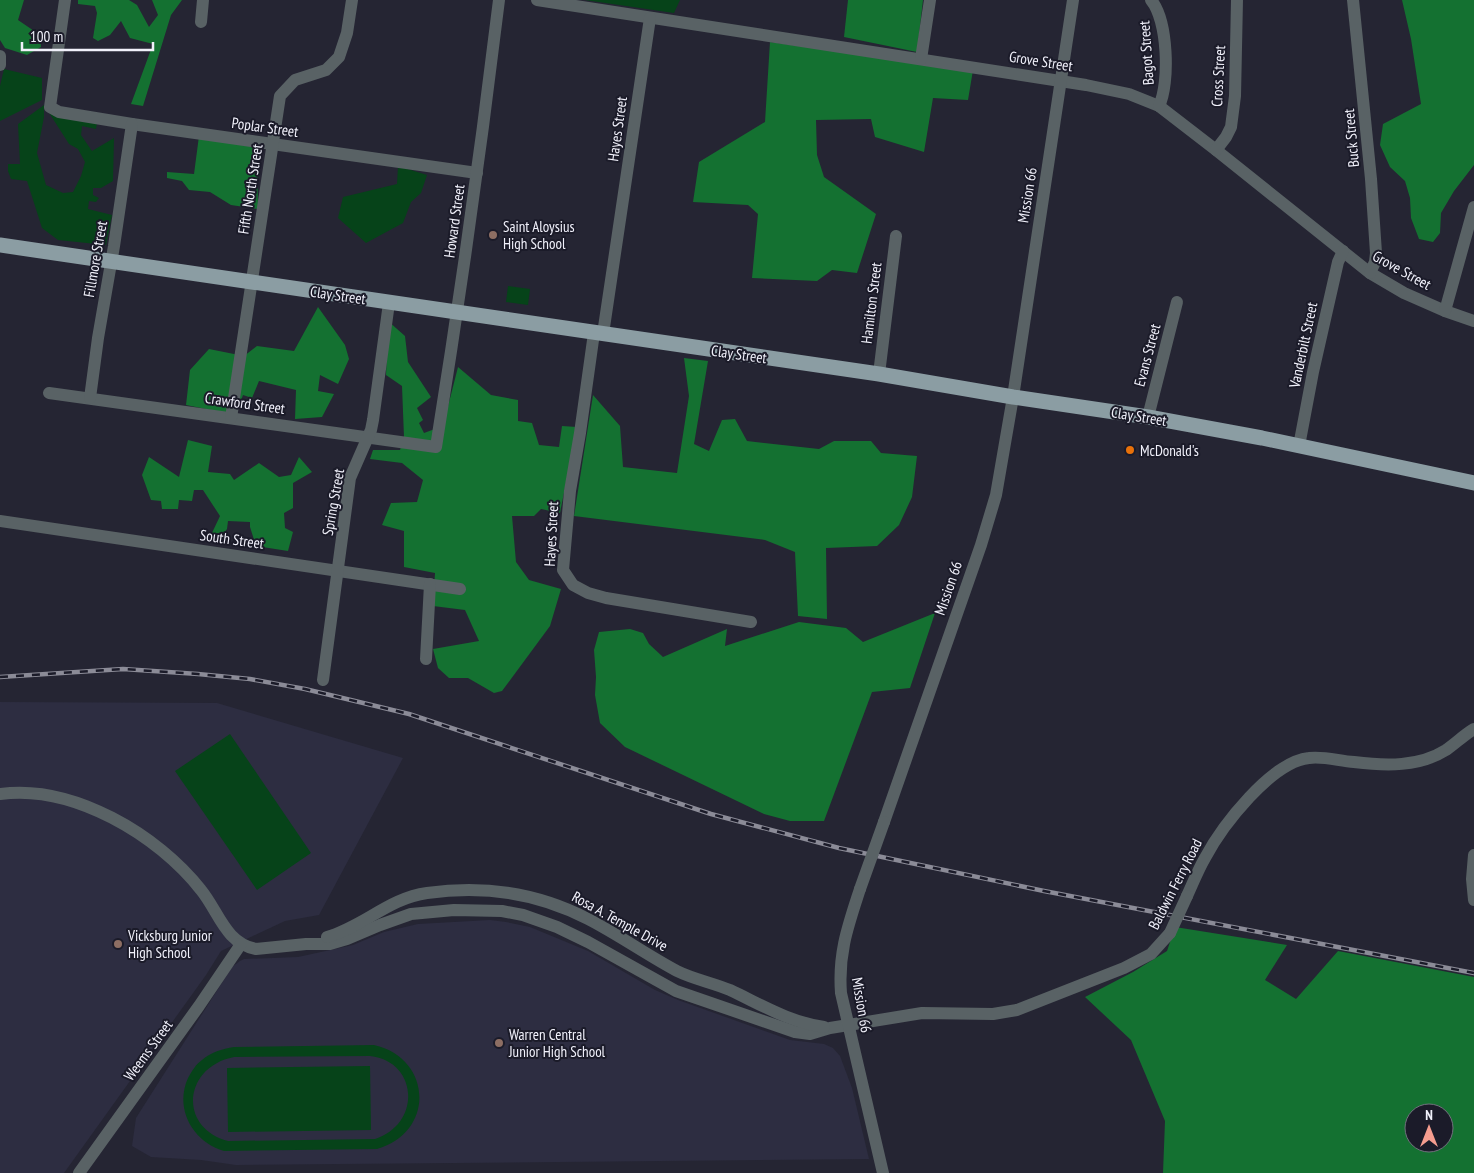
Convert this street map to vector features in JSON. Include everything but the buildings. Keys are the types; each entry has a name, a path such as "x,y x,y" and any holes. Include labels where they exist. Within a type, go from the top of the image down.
{"main road":[{"name":"Clay Street","path":"0,245 879,374 1013,397 1148,417 1299,446 1474,484"}],"street":[{"name":"Poplar Street","path":"64,0 50,107 59,112 273,145 476,173"},
{"path":"201,22 203,0"},
{"name":"Fifth North Street","path":"231,418 280,96 295,80 326,70 339,57 347,33 352,0"},
{"name":"Howard Street","path":"436,447 457,312 499,0"},
{"name":"Grove Street","path":"537,0 1061,81 1109,89 1136,97 1159,106 1370,274 1404,293 1474,321"},
{"path":"921,59 930,0"},
{"name":"Mission 66","path":"883,1173 841,993 843,945 860,889 991,514 1002,469 1073,0"},
{"name":"Bagot Street","path":"1151,0 1158,7 1165,44 1165,89 1159,106"},
{"name":"Cross Street","path":"1216,150 1226,137 1230,127 1235,96 1237,0"},
{"name":"Buck Street","path":"1353,0 1372,188 1376,253 1375,262 1370,274"},
{"name":"Hayes Street","path":"650,18 599,333 570,491 563,570 573,585 588,593 606,598 750,622"},
{"path":"0,56 0,65"},
{"name":"Fillmore Street","path":"90,398 132,124"},
{"path":"1445,311 1474,207"},
{"name":"Hamilton Street","path":"879,374 896,236"},
{"name":"Vanderbilt Street","path":"1299,446 1313,372 1336,271 1343,252"},
{"name":"Evans Street","path":"1148,417 1178,302"},
{"name":"Spring Street","path":"323,680 350,478 373,420 389,303"},
{"name":"Crawford Street","path":"50,394 436,447"},
{"name":"South Street","path":"0,521 460,589"},
{"path":"426,659 430,584"},
{"name":"Baldwin Ferry Road","path":"848,1025 922,1013 992,1014 1017,1010 1124,968 1151,954 1170,934 1204,858 1217,837 1247,800 1281,769 1307,758 1319,757 1371,764 1414,764 1447,750 1474,729"},
{"path":"0,794 30,794 54,797 76,803 125,825 171,857 186,872 203,892 226,931 241,944"},
{"path":"1474,855 1472,879 1474,900"},
{"name":"Rosa A. Temple Drive","path":"306,944 354,927 392,903 425,893 484,890 508,892 528,896 564,908 611,931 679,972 728,990 792,1020 830,1028"},
{"name":"Rosa A. Temple Drive","path":"241,944 256,949 306,944 330,944 348,940 380,925 411,914 454,910 502,911 523,915 557,927 676,991 795,1032 810,1034 848,1025"},
{"name":"Weems Street","path":"78,1173 199,1006 241,944"}],"shaded area":[{"name":"Vicksburg Junior High School","path":"0,702 217,703 403,758 319,915 285,921 221,951 206,975 64,1173 0,1173"},
{"name":"Warren Central Junior High School","path":"490,920 530,927 588,951 655,990 678,1000 790,1040 824,1044 833,1048 840,1056 852,1088 869,1159 236,1165 201,1160 151,1157 132,1146 136,1118 232,967 240,961 244,959 298,957 353,945 384,932 418,924"}],"green space":[{"path":"0,0 24,0 18,20 40,35 41,47 27,55 5,48 0,40"},
{"path":"78,0 129,0 137,5 149,27 158,15 152,0 182,0 171,15 143,106 131,104 153,44 130,38 121,21 110,35 98,41 93,38 97,13 95,6 78,4"},
{"path":"585,0 680,0 674,13"},
{"path":"848,0 923,0 917,52 844,37"},
{"path":"1402,0 1474,0 1474,165 1454,191 1441,213 1440,233 1433,242 1419,239 1411,218 1410,198 1405,181 1390,167 1380,145 1383,124 1421,104 1411,39"},
{"path":"770,42 973,70 968,100 933,98 924,152 875,137 871,119 816,120 817,155 824,177 876,214 857,273 832,270 817,281 752,278 758,214 748,205 693,202 699,162 765,122"},
{"path":"4,69 42,78 42,100 0,121 0,86"},
{"path":"44,105 44,117 37,153 46,185 63,193 73,192 85,162 78,149 69,144 46,108 97,123 96,129 82,126 81,135 92,151 114,138 113,181 101,188 93,188 93,195 99,198 96,202 89,201 88,209 112,215 106,245 58,240 42,228 27,181 11,179 8,164 20,164 18,124"},
{"path":"199,136 257,144 258,209 231,205 210,192 189,190 182,181 167,178 167,172 194,174"},
{"path":"398,166 427,175 421,193 411,202 403,223 366,243 338,218 343,197 397,184"},
{"path":"508,286 530,289 528,305 506,302"},
{"path":"318,307 345,345 349,359 338,384 320,375 318,391 334,394 322,417 295,419 296,390 259,381 252,398 243,395 236,415 186,405 190,370 209,349 244,356 257,346 294,351"},
{"path":"388,321 405,336 408,362 431,397 417,408 423,420 419,423 424,433 443,426 458,367 491,395 518,400 518,421 532,423 539,445 559,447 562,426 577,427 560,513 541,509 534,516 512,516 516,562 529,580 561,589 550,626 502,691 494,693 468,678 449,678 438,668 433,649 479,641 465,610 433,606 435,573 404,567 404,531 382,525 391,503 417,502 423,480 402,463 370,459 373,450 400,450 404,437 402,386 386,375"},
{"path":"684,358 708,361 694,444 709,451 722,420 735,419 747,441 819,449 834,441 871,441 881,453 917,456 912,497 899,525 877,546 826,548 827,619 798,616 795,552 765,540 574,516 593,395 620,426 623,467 677,473 689,396"},
{"path":"188,440 212,446 208,472 230,474 234,480 259,463 279,477 291,475 299,457 312,472 293,483 293,508 284,513 285,528 293,532 288,551 256,546 250,522 228,521 227,529 221,537 211,535 220,516 203,490 194,490 192,501 179,500 178,509 162,509 161,501 151,500 142,475 149,457 179,477"},
{"path":"935,613 910,688 872,692 824,821 790,821 764,814 625,747 600,723 595,695 594,650 599,632 630,629 643,633 649,644 663,657 727,629 725,646 799,622 846,628 863,642"},
{"path":"230,734 311,853 257,890 175,771"},
{"path":"1175,927 1287,945 1265,980 1296,999 1338,951 1474,977 1474,1173 1163,1173 1165,1121 1131,1040 1085,997 1133,972 1167,951"},
{"path":"374,1045 393,1053 407,1064 416,1079 419,1096 417,1112 410,1127 396,1140 377,1149 224,1151 213,1147 203,1140 189,1123 183,1101 184,1090 194,1068 205,1057 234,1047","holes":["370,1056 386,1060 398,1069 405,1081 408,1094 407,1107 401,1120 390,1131 375,1139 228,1141 212,1134 201,1124 194,1111 193,1098 197,1085 205,1073 217,1063 234,1057"]},
{"path":"370,1066 371,1130 228,1132 227,1068"}],"railway":[{"path":"0,677 123,669 250,679 305,689 409,714 711,814 839,848 1044,891 1474,973"}],"place":[{"name":"Saint Aloysius High School","path":"493,235"},
{"name":"McDonald's","path":"1130,450"},
{"name":"Vicksburg Junior High School","path":"118,944"},
{"name":"Warren Central Junior High School","path":"499,1043"}]}
